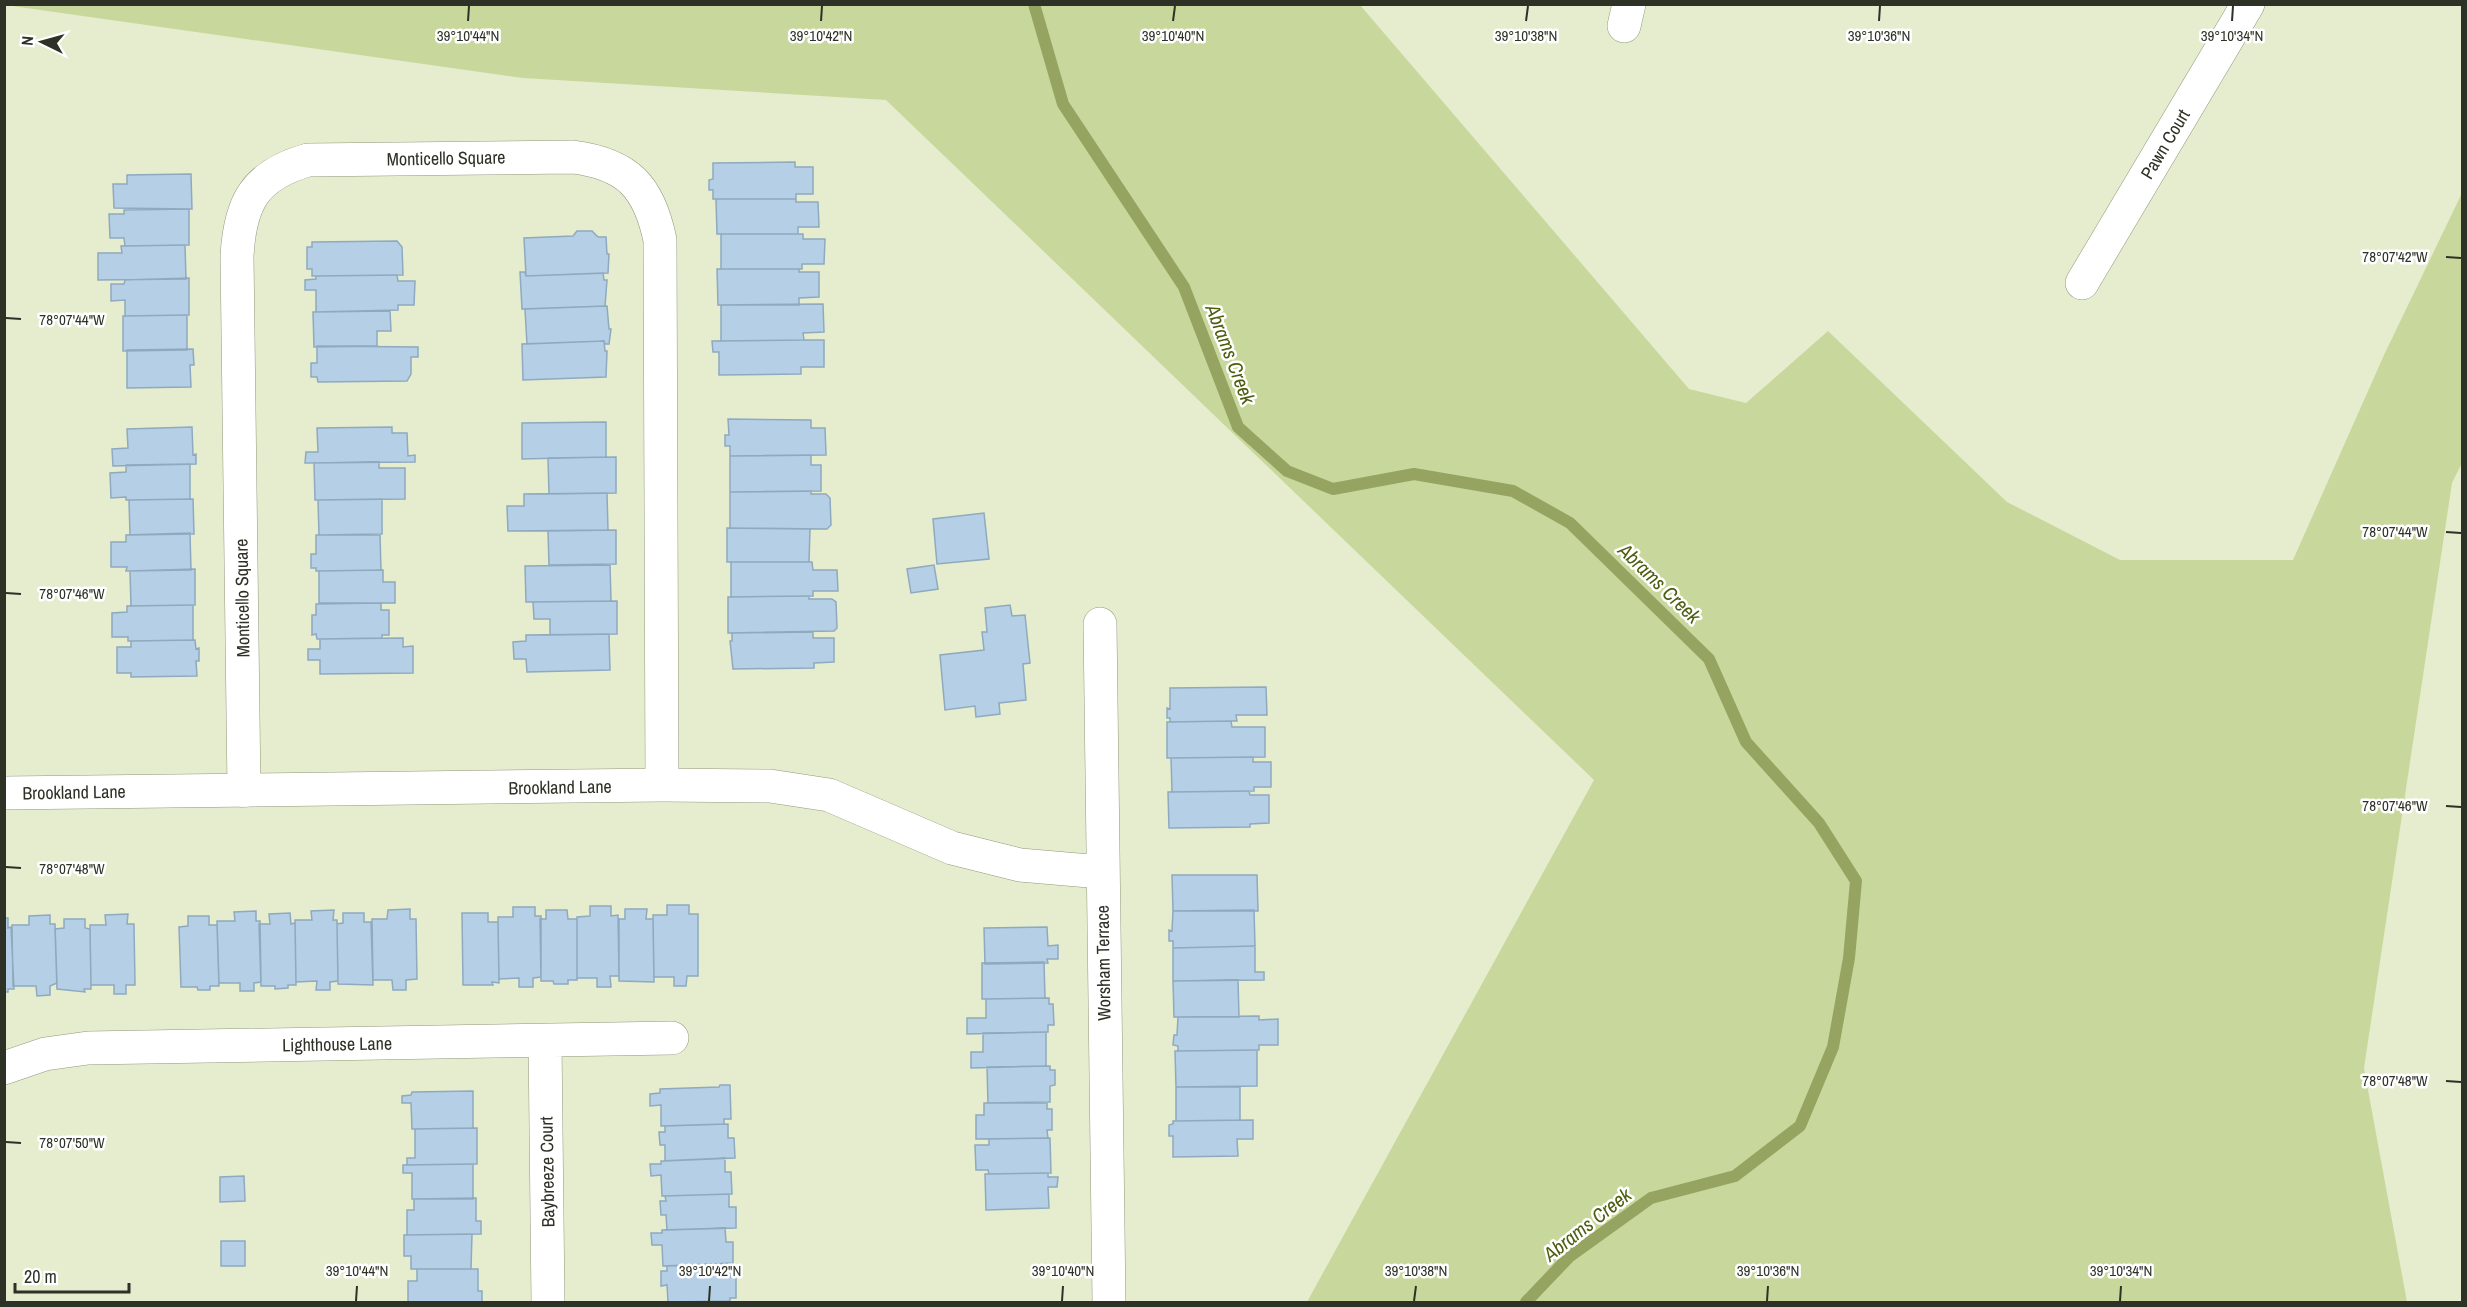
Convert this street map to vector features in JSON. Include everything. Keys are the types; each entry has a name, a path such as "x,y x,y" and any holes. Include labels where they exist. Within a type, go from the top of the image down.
{"street":[{"name":"Pawn Court","path":"2082,283 2248,4"},
{"name":"Monticello Square","path":"244,791 238,227 248,203 266,180 285,167 308,160 573,157 598,160 621,170 646,196 655,216 660,240 662,785"},
{"name":"Worsham Terrace","path":"1100,624 1101,872 1109,1302"},
{"name":"Brookland Lane","path":"4,793 662,785 770,786 830,795 952,848 1020,865 1101,872"},
{"name":"Lighthouse Lane","path":"4,1068 45,1054 88,1048 672,1038"},
{"name":"Baybreeze Court","path":"545,1041 549,1302"}],"green space":[{"path":"12,5 1360,5 1689,389 1746,403 1828,331 2007,502 2120,560 2293,560 2384,355 2462,193 2462,463 2452,483 2364,1068 2407,1302 1307,1302 1594,780 886,100 523,78"}],"building":[{"path":"795,162 795,167 813,167 813,194 796,194 796,199 713,199 713,190 709,190 709,180 713,179 713,163"},
{"path":"191,174 192,209 114,208 113,184 127,184 127,175"},
{"path":"716,199 796,199 796,202 818,202 819,227 798,227 798,234 717,234"},
{"path":"189,209 189,245 125,246 124,238 110,238 109,214 124,214 124,210"},
{"path":"577,231 592,231 598,237 606,237 607,254 609,254 608,273 526,276 524,238 573,236"},
{"path":"721,234 803,234 803,239 825,239 824,264 802,264 802,269 721,269"},
{"path":"397,241 402,247 403,275 312,276 312,269 307,269 307,247 312,247 312,242"},
{"path":"185,245 186,279 98,280 98,253 122,253 121,246"},
{"path":"717,269 799,269 799,272 819,272 819,297 799,298 799,305 718,305"},
{"path":"520,272 525,272 526,276 603,273 604,280 607,280 605,306 522,309"},
{"path":"397,275 398,281 415,281 414,305 398,305 398,310 316,312 316,290 305,290 305,280 316,279 316,276"},
{"path":"189,278 189,315 125,316 125,300 111,301 111,284 124,284 125,280"},
{"path":"823,304 824,332 803,333 804,340 721,341 721,305"},
{"path":"607,306 609,329 611,329 609,344 605,344 604,341 527,344 525,309"},
{"path":"390,311 391,331 377,331 377,346 314,347 313,312"},
{"path":"187,315 187,350 123,351 123,316"},
{"path":"824,340 824,367 801,367 801,374 719,375 719,352 713,352 712,341"},
{"path":"604,341 605,351 607,351 606,377 523,380 522,344"},
{"path":"317,346 418,347 418,357 411,357 411,374 407,381 318,382 317,377 311,377 311,363 317,363"},
{"path":"193,349 194,365 190,365 191,387 127,388 127,350"},
{"path":"728,419 811,420 811,428 825,428 826,455 730,456 730,446 725,446 725,435 729,435"},
{"path":"606,422 606,457 522,459 522,423"},
{"path":"192,427 193,455 196,454 196,464 113,466 112,449 128,448 127,429"},
{"path":"392,427 392,433 407,433 408,456 415,455 415,462 305,463 306,452 318,452 317,428"},
{"path":"811,455 811,465 821,465 821,491 730,492 730,456"},
{"path":"616,457 616,493 549,494 548,458"},
{"path":"379,462 379,468 405,468 405,499 315,500 314,463"},
{"path":"190,464 190,499 126,500 126,497 111,498 110,473 126,472 126,465"},
{"path":"811,491 811,494 826,494 830,498 831,525 827,529 730,528 730,492"},
{"path":"607,493 608,530 508,531 507,506 524,506 524,494"},
{"path":"193,499 194,534 130,535 129,500"},
{"path":"382,499 382,534 319,535 318,500"},
{"path":"984,513 989,559 937,564 933,519"},
{"path":"727,528 810,529 809,562 727,562"},
{"path":"616,530 616,564 549,565 548,531"},
{"path":"190,533 191,570 126,571 127,567 111,567 111,542 126,542 126,535"},
{"path":"316,535 380,535 381,570 316,571 316,568 311,568 311,554 316,554"},
{"path":"731,562 812,562 813,570 837,570 838,591 813,591 813,596 731,597"},
{"path":"610,565 611,601 526,602 525,566"},
{"path":"934,565 938,589 911,593 907,569"},
{"path":"195,569 195,605 131,606 130,571"},
{"path":"383,570 383,582 395,582 395,603 319,603 319,571"},
{"path":"809,596 809,599 832,599 836,602 837,628 834,631 728,633 728,597"},
{"path":"617,601 617,634 550,635 550,619 534,619 533,602"},
{"path":"381,603 381,610 389,610 389,635 382,635 382,638 317,639 316,634 312,635 312,615 316,615 316,604"},
{"path":"193,605 193,640 128,641 128,637 112,637 112,613 127,612 127,606"},
{"path":"1010,605 1012,616 1025,615 1030,663 1023,664 1026,700 999,703 1000,714 976,717 975,706 945,710 940,655 984,650 982,632 987,632 985,608"},
{"path":"813,632 813,638 834,638 834,662 814,663 814,668 733,669 730,641 732,641 732,633"},
{"path":"609,634 610,670 527,672 526,659 514,659 513,642 526,641 526,635"},
{"path":"403,638 403,647 413,646 413,673 320,674 320,660 308,660 308,649 320,649 320,639"},
{"path":"195,640 196,649 199,648 199,661 196,661 197,676 131,677 131,673 117,673 117,647 131,647 131,641"},
{"path":"1266,687 1267,715 1236,715 1237,721 1170,722 1170,718 1167,718 1167,708 1170,709 1170,688"},
{"path":"1231,721 1232,727 1265,727 1265,757 1167,758 1167,722"},
{"path":"1253,757 1253,762 1271,762 1271,787 1254,787 1254,791 1172,792 1171,758"},
{"path":"1249,791 1250,795 1269,795 1269,823 1250,824 1250,827 1169,828 1168,792"},
{"path":"1172,875 1257,875 1258,911 1173,911"},
{"path":"667,905 689,905 689,914 698,914 698,976 687,976 686,986 674,986 674,977 654,977 653,915 667,915"},
{"path":"590,906 611,906 611,916 618,915 619,976 610,976 611,987 597,987 597,978 577,978 577,917 590,916"},
{"path":"513,907 535,907 535,916 541,916 541,977 533,978 533,987 519,987 519,978 499,979 498,917 513,917"},
{"path":"410,909 410,919 416,919 417,979 406,980 406,990 393,990 392,980 373,980 372,919 387,919 388,910"},
{"path":"625,909 647,909 646,919 653,919 654,982 619,981 619,919 625,919"},
{"path":"334,910 333,920 337,920 338,981 330,982 330,990 316,990 317,981 296,982 295,920 312,920 311,911"},
{"path":"546,910 567,910 568,919 577,919 577,980 568,980 568,984 541,981 540,919 546,919"},
{"path":"1254,910 1255,946 1173,948 1173,941 1169,941 1173,911"},
{"path":"256,911 256,921 260,921 261,982 254,983 254,991 240,991 240,983 219,983 217,921 235,921 234,912"},
{"path":"290,913 291,924 295,923 296,985 275,989 275,986 261,986 259,924 270,924 269,914"},
{"path":"343,913 364,913 364,922 371,922 373,985 338,984 337,924 343,923"},
{"path":"462,913 488,913 488,922 498,922 499,983 463,985"},
{"path":"128,914 127,924 134,924 135,985 126,985 126,994 114,994 114,985 91,985 90,925 106,925 105,915"},
{"path":"50,915 50,924 55,924 57,983 50,986 50,995 37,996 36,986 13,986 12,925 29,925 29,916"},
{"path":"188,916 209,916 209,925 217,925 219,986 210,986 210,990 181,987 179,927 188,926"},
{"path":"4,918 8,918 8,928 11,927 14,989 8,989 8,992 4,992"},
{"path":"64,919 85,919 85,928 90,929 91,989 84,989 85,992 57,989 55,929 64,928"},
{"path":"1047,927 1048,946 1058,945 1058,959 1047,959 1048,963 985,964 984,928"},
{"path":"1255,946 1255,972 1264,972 1264,980 1173,981 1173,948"},
{"path":"1044,962 1045,998 982,999 982,963"},
{"path":"1238,980 1239,1017 1174,1017 1173,981"},
{"path":"1049,998 1049,1004 1053,1004 1054,1025 1048,1025 1048,1032 967,1034 967,1018 986,1018 986,999"},
{"path":"1259,1016 1259,1020 1278,1019 1278,1045 1259,1045 1259,1050 1178,1051 1178,1046 1173,1045 1174,1035 1177,1035 1178,1017"},
{"path":"1046,1032 1046,1066 971,1068 971,1052 983,1052 983,1033"},
{"path":"1257,1050 1257,1086 1176,1087 1175,1051"},
{"path":"1050,1066 1050,1070 1055,1070 1055,1085 1050,1086 1050,1102 988,1103 987,1067"},
{"path":"730,1085 731,1119 724,1119 724,1124 661,1126 661,1105 650,1106 650,1094 660,1093 660,1089 719,1087"},
{"path":"1176,1087 1240,1087 1240,1120 1176,1121"},
{"path":"473,1091 473,1128 412,1129 411,1103 402,1103 402,1096 411,1095 412,1092"},
{"path":"984,1103 1047,1103 1047,1109 1052,1109 1052,1130 1047,1130 1048,1138 976,1139 976,1115 984,1115"},
{"path":"1253,1120 1253,1139 1237,1139 1238,1156 1173,1157 1173,1136 1169,1136 1169,1125 1173,1124 1173,1121"},
{"path":"728,1124 728,1138 734,1138 735,1158 665,1161 665,1145 660,1145 659,1132 665,1132 665,1126"},
{"path":"477,1128 477,1164 407,1165 407,1158 415,1158 415,1129"},
{"path":"1050,1138 1051,1173 989,1174 988,1170 976,1170 975,1145 989,1145 989,1139"},
{"path":"725,1158 725,1172 731,1172 732,1194 662,1196 661,1175 651,1176 650,1164 661,1164 661,1161"},
{"path":"473,1164 473,1199 412,1199 412,1173 403,1173 403,1165"},
{"path":"1048,1173 1048,1177 1058,1177 1057,1187 1048,1187 1049,1208 986,1210 985,1174"},
{"path":"244,1176 245,1201 220,1202 220,1177"},
{"path":"729,1194 729,1207 736,1207 736,1228 667,1230 666,1215 661,1215 660,1201 666,1201 665,1196"},
{"path":"476,1198 476,1221 481,1221 481,1234 407,1235 407,1210 414,1210 414,1199"},
{"path":"725,1228 726,1242 733,1242 733,1263 663,1266 662,1245 652,1245 651,1233 662,1233 662,1230"},
{"path":"472,1234 471,1269 411,1269 411,1256 404,1256 404,1235"},
{"path":"221,1241 245,1241 245,1266 221,1266"},
{"path":"729,1264 730,1277 736,1277 736,1298 730,1298 730,1301 668,1302 667,1285 661,1286 661,1271 667,1271 667,1266"},
{"path":"417,1269 478,1269 478,1291 482,1291 482,1302 408,1302 408,1281 417,1281"}],"waterway":[{"name":"Abrams Creek","path":"1034,4 1063,104 1184,287 1238,427 1287,471 1333,489 1414,474 1513,491 1570,523 1709,659 1746,742 1819,823 1856,881 1849,958 1833,1047 1800,1126 1735,1176 1651,1198 1569,1257 1526,1302"}]}
